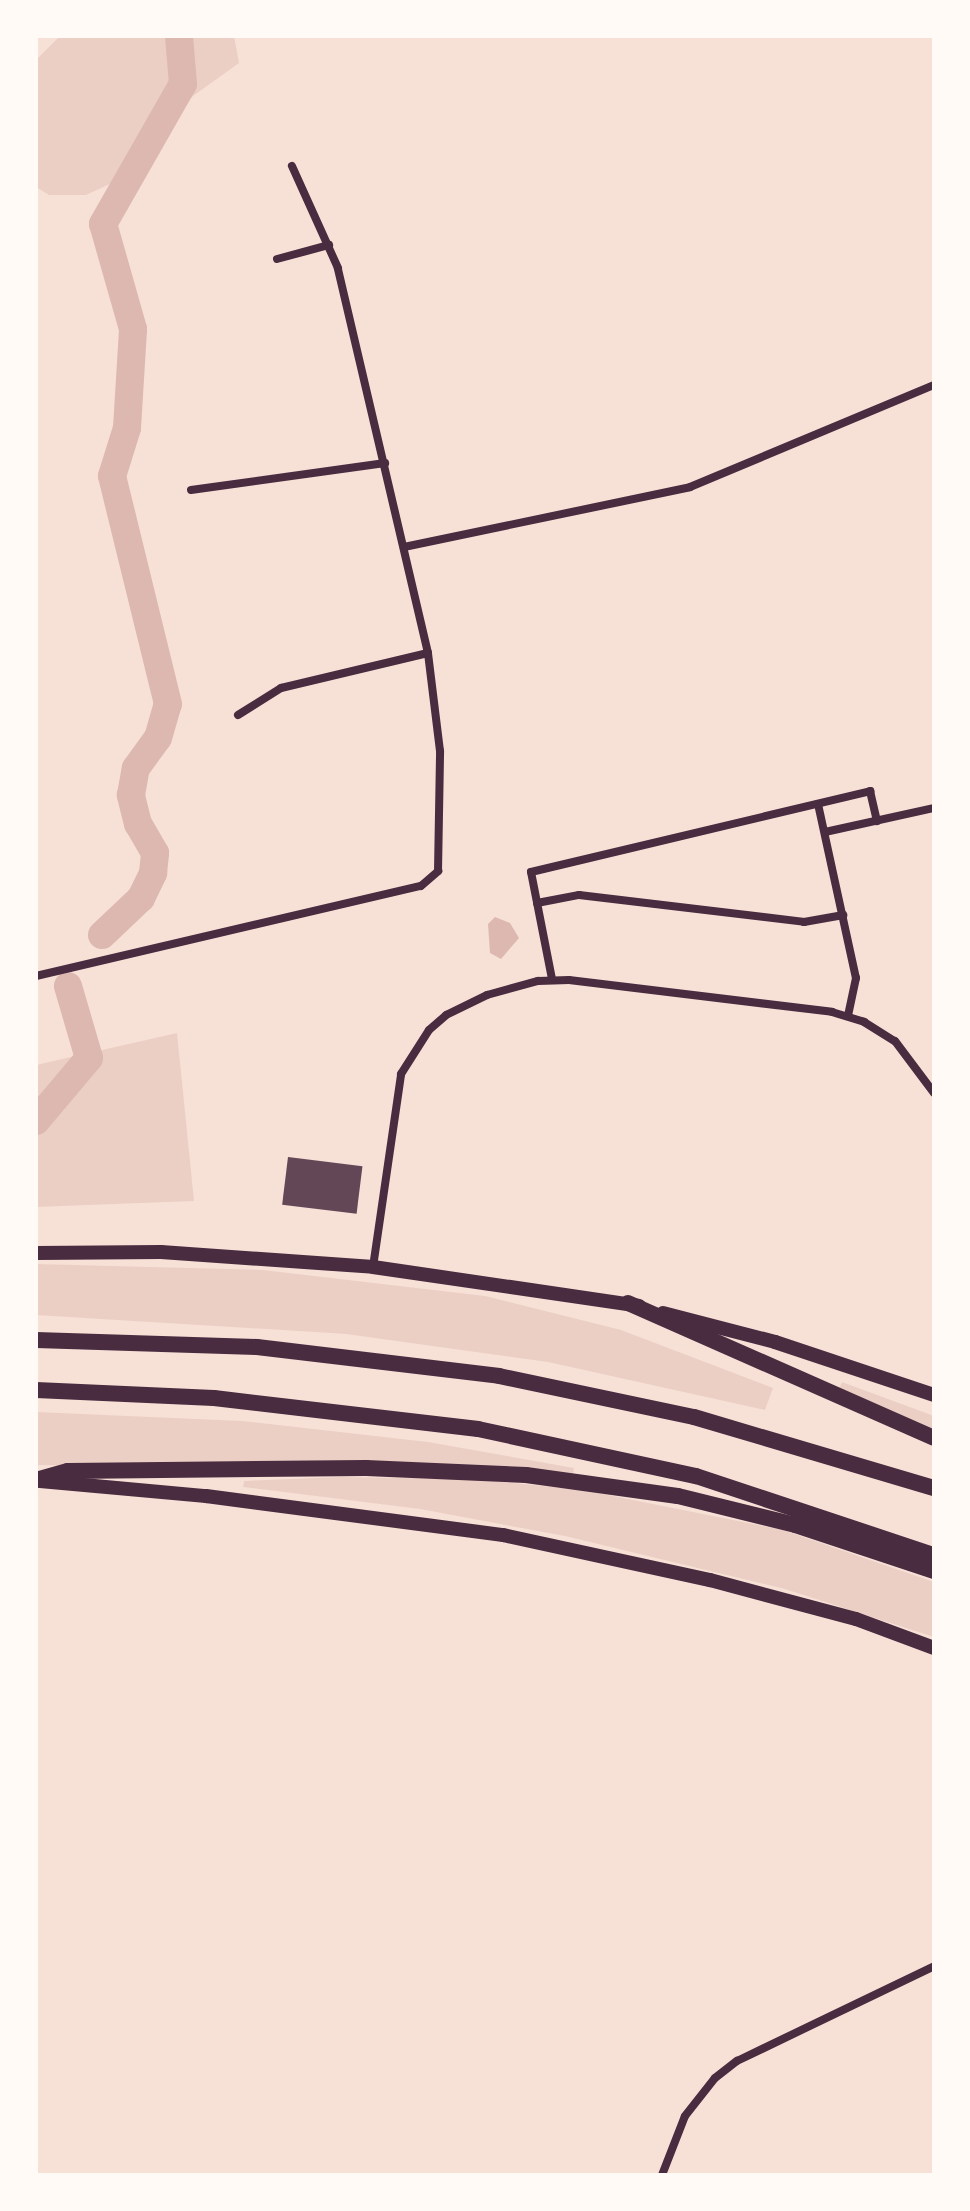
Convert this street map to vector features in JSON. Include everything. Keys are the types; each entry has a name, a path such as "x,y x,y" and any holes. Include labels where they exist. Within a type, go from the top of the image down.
{"highway":[{"path":"628,1303 934,1438"},
{"path":"36,1340 257,1347 499,1376 694,1417 934,1488"},
{"path":"36,1390 214,1398 478,1429 696,1476 934,1555"},
{"path":"36,1480 68,1471 202,1474 366,1468 526,1475 678,1496 795,1525 934,1571"}],"main road":[{"path":"36,1253 161,1252 373,1267 628,1303 775,1342 934,1395"},
{"path":"36,1480 206,1496 503,1535 710,1580 856,1619 934,1648"}],"street":[{"path":"36,975 421,886 434,876 441,844 440,751 428,653 385,463 329,245 292,166"},
{"path":"277,259 329,245"},
{"path":"404,547 690,487 934,385"},
{"path":"191,490 385,463"},
{"path":"238,715 281,688 428,653"},
{"path":"552,979 531,872 870,791 877,821"},
{"path":"818,804 856,978 848,1016"},
{"path":"825,832 934,808"},
{"path":"537,903 579,895 804,922 843,915"},
{"path":"373,1267 394,1096 418,1040 466,1003 552,979 848,1016 895,1041 934,1093"},
{"path":"662,2175 685,2116 737,2061 934,1966"}],"shaded area":[{"path":"60,36 234,36 239,63 193,96 112,183 86,195 49,195 36,187 36,60"},
{"path":"495,917 510,923 519,938 501,959 490,953 488,924"},
{"path":"177,1033 194,1201 36,1207 36,1065"},
{"path":"36,1264 263,1270 485,1296 621,1330 773,1388 765,1410 548,1362 346,1334 36,1315"},
{"path":"842,1382 934,1416 934,1430 838,1391"},
{"path":"36,1412 242,1421 428,1442 574,1468 573,1474 36,1465"},
{"path":"340,1477 473,1479 583,1490 783,1530 934,1582 934,1637 785,1589 565,1536 420,1509 243,1487 244,1481"}],"building":[{"path":"288,1157 362,1166 357,1214 282,1205"}],"waterway":[{"path":"102,935 141,898 153,873 155,853 138,824 131,795 136,768 158,738 168,704 112,476 127,428 133,329 103,224 183,84 179,36"},
{"path":"36,1121 89,1058 68,986"}]}
